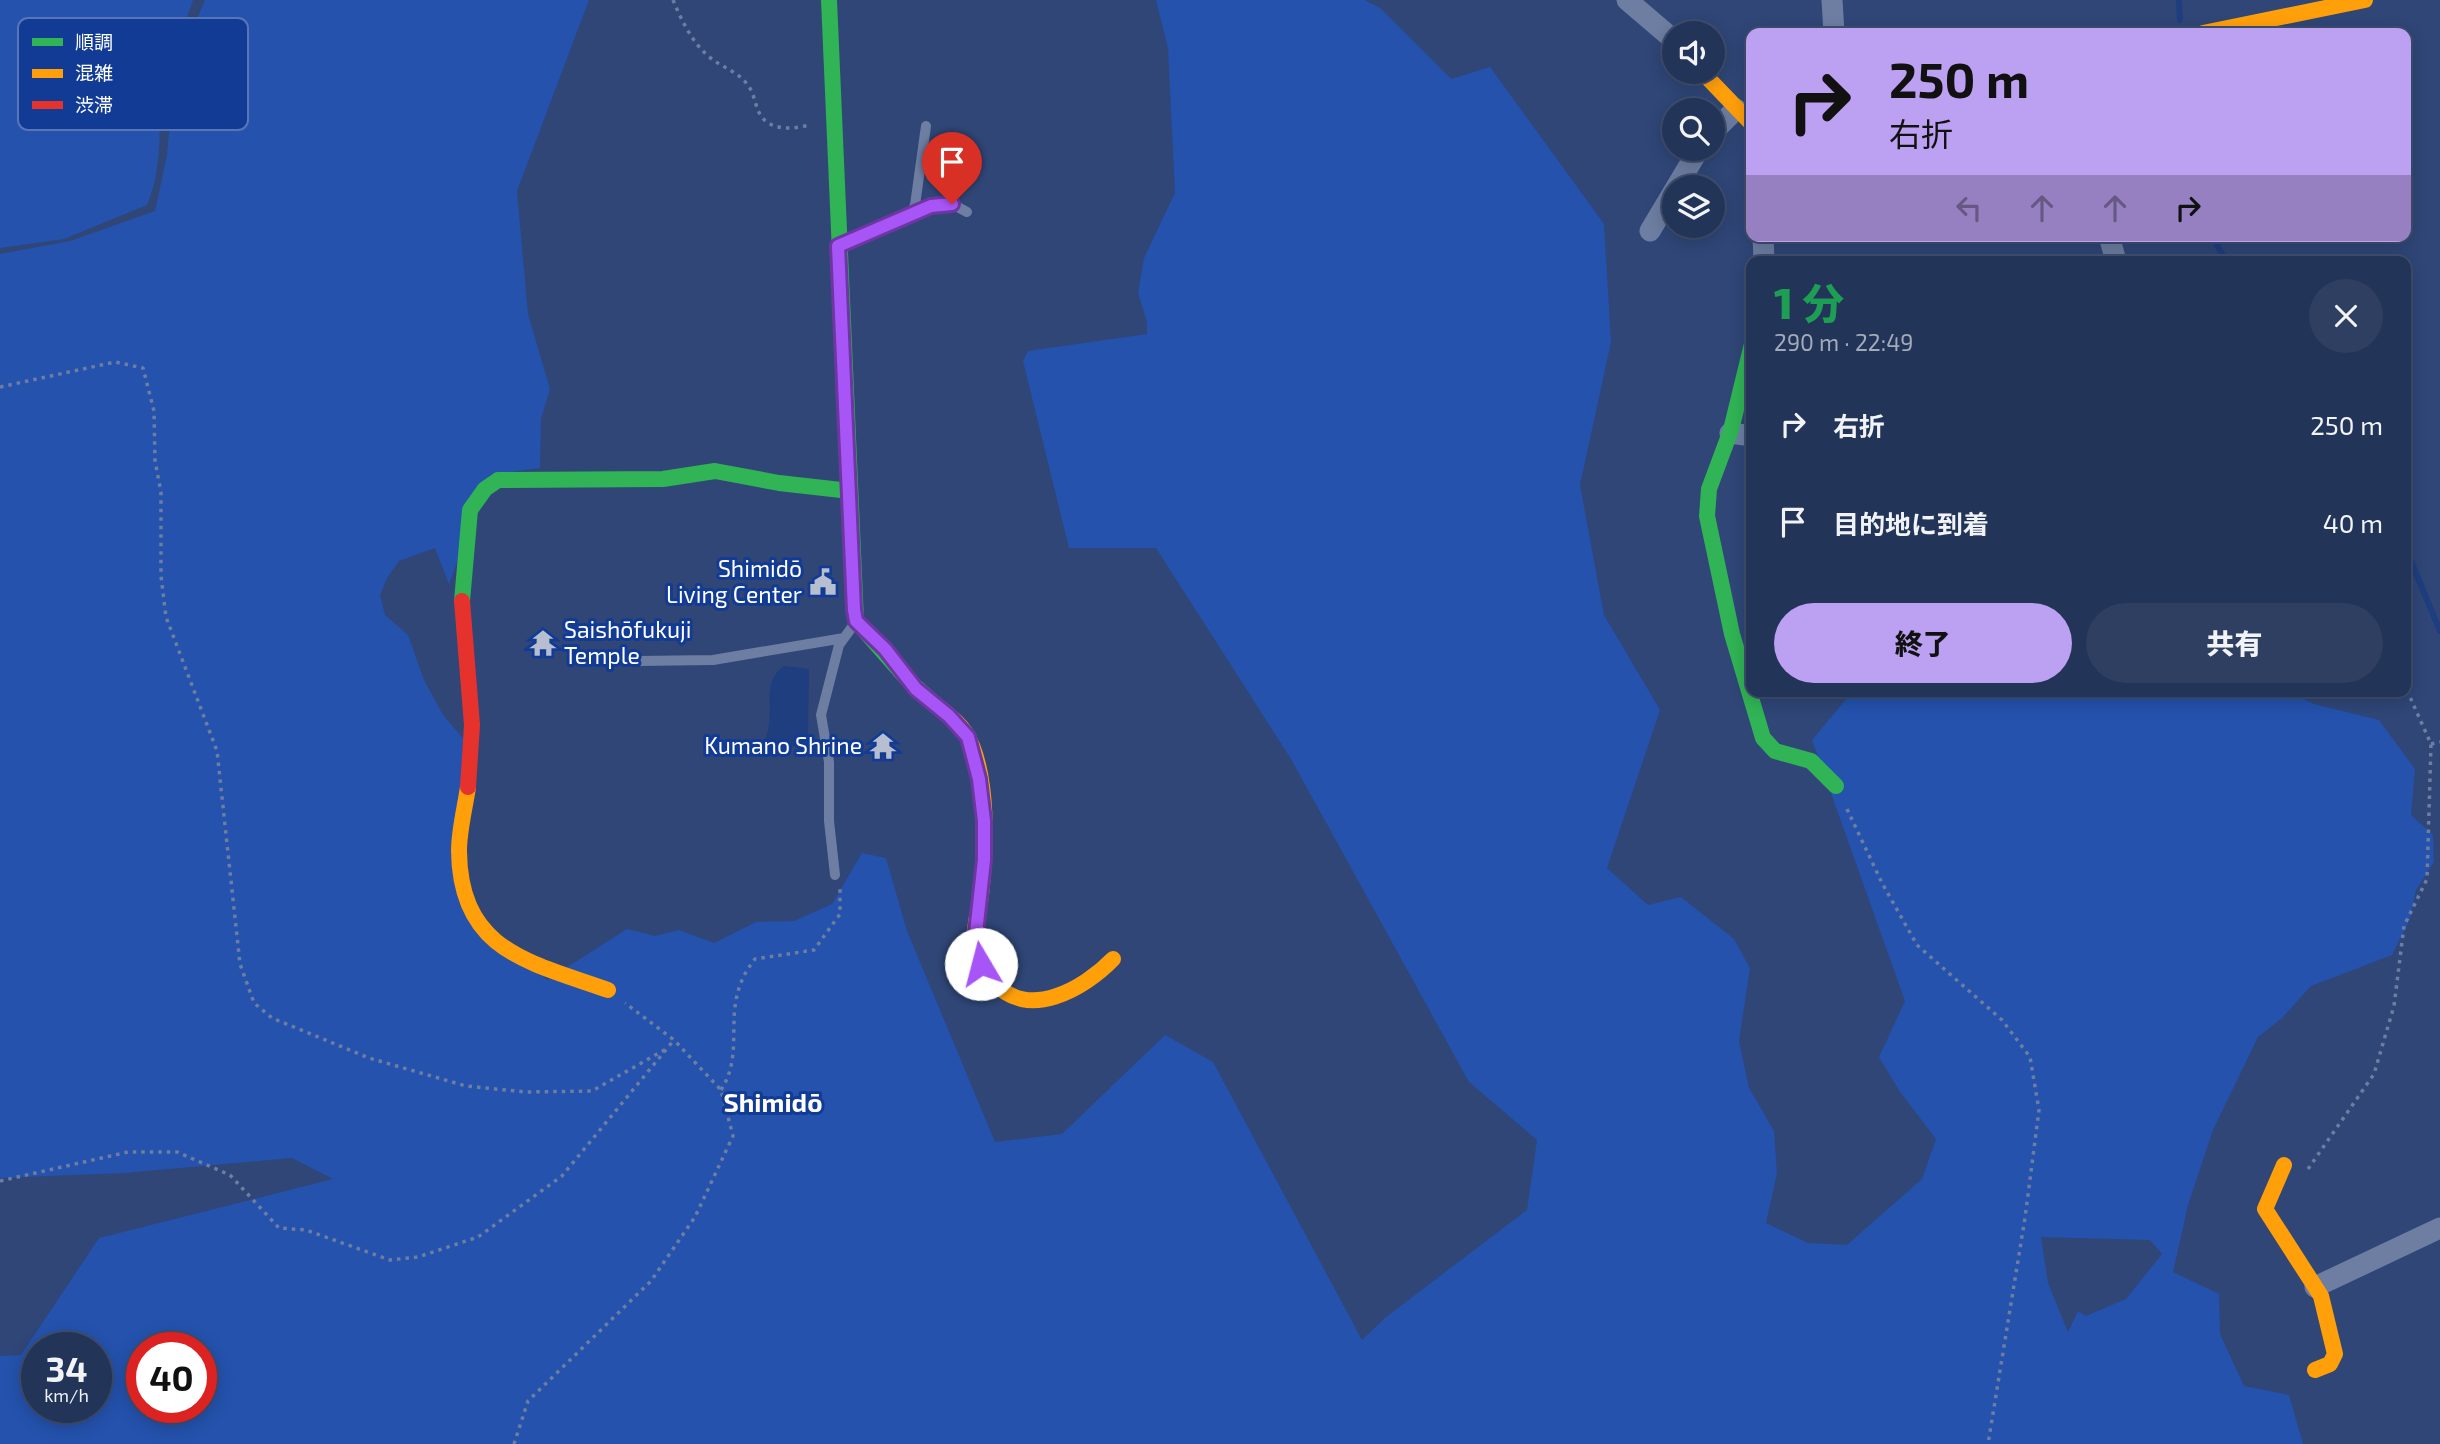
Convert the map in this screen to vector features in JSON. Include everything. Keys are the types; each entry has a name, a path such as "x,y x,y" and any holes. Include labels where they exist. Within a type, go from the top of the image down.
{"street":[{"path":"829,0 856,621 885,649 916,689 949,716 968,737 979,779 984,821 984,860 975,942 990,978 1007,994 1023,1002 1080,988 1113,959"},
{"path":"1627,0 1662,30"},
{"path":"1832,0 1834,28"},
{"path":"2228,28 2365,0"},
{"path":"1713,84 1746,118"},
{"path":"1725,120 1736,109"},
{"path":"1650,231 1692,161"},
{"path":"1746,368 1730,433 1709,489 1707,516 1732,634 1746,684"},
{"path":"1730,433 1746,435"},
{"path":"608,990 524,960 487,936 471,912 461,883 459,848 470,776 472,724 463,604 470,510 485,489 498,480 524,478 663,479 715,471 779,483 850,491"},
{"path":"1750,697 1763,737 1775,751 1811,761 1836,786"},
{"path":"2284,1165 2272,1187 2265,1209 2320,1296 2335,1354 2330,1364 2315,1370"},
{"path":"2315,1287 2440,1228"}],"lane":[{"path":"910,215 915,205 926,126"},
{"path":"838,246 931,206 952,204 967,212"},
{"path":"835,875 829,821 828,762 821,715 829,674 844,638 856,621"},
{"path":"639,661 713,660 844,638"}],"path":[{"path":"673,0 698,47 712,60 742,78 750,87 757,111 767,122 779,128 833,122"},
{"path":"0,387 115,362 143,368 154,411 155,461 161,492 161,576 166,617 217,751 240,964 254,1003 272,1018 369,1058 466,1086 526,1092 592,1091 666,1049"},
{"path":"2307,1171 2368,1082 2383,1048 2394,1006 2404,926 2427,879 2431,744 2410,697"},
{"path":"2431,744 2440,742"},
{"path":"1836,786 1882,883 1917,945 2001,1020 2030,1057 2039,1110 2025,1218 1988,1444"},
{"path":"722,1090 731,1075 734,1002 741,976 755,959 814,950 840,914 841,890 835,875"},
{"path":"514,1444 528,1401 651,1281 695,1217 733,1136 722,1090 674,1040 608,990"},
{"path":"0,1181 128,1152 177,1152 230,1175 279,1228 306,1230 390,1260 418,1258 478,1237 562,1176 674,1040"}],"shaded area":[{"path":"0,0 193,0 186,18 18,18 18,130 160,130 158,164 147,205 64,239 0,248"},
{"path":"205,0 589,0 517,191 528,314 550,389 541,419 540,468 490,475 449,584 435,548 399,561 387,578 380,595 385,615 408,635 424,680 443,715 463,738 456,892 547,980 627,929 655,936 679,930 714,943 756,922 794,921 832,904 862,853 886,858 907,931 995,1142 1062,1134 1165,1035 1213,1062 1362,1340 1386,1317 1527,1210 1537,1140 1469,1082 1291,759 1156,548 1069,548 1023,361 1028,351 1147,334 1147,322 1138,293 1144,258 1175,193 1168,48 1156,0 1365,0 1380,8 1451,79 1490,67 1604,224 1611,342 1580,485 1604,615 1660,710 1607,868 1648,905 1681,897 1734,939 1750,968 1739,1041 1749,1088 1774,1131 1777,1173 1766,1223 1808,1243 1847,1245 1922,1179 1936,1139 1900,1092 1879,1057 1905,1001 1812,740 1848,697 2299,697 2314,704 2379,720 2415,769 2411,815 2433,835 2434,862 2416,890 2410,919 2392,955 2311,986 2282,1018 2258,1037 2213,1130 2188,1205 2173,1272 2219,1294 2220,1334 2244,1386 2289,1395 2303,1444 0,1444 0,1356 21,1355 21,1423 112,1423 112,1332 36,1332 99,1238 333,1179 292,1158 124,1173 0,1178 0,254 70,241 155,211 167,155 169,130 248,130 248,18 197,18","holes":["2041,1237 2150,1240 2162,1254 2126,1299 2086,1316 2078,1311 2068,1332 2048,1283"]},
{"path":"784,666 809,669 808,734 799,745 760,752 770,716 771,685 777,672"}],"waterway":[{"path":"2179,0 2180,20"},
{"path":"2215,242 2223,256"},
{"path":"2411,561 2440,631"}],"traffic: fast":[{"path":"829,0 856,621 908,680 934,703"},
{"path":"1746,369 1731,430 1709,489 1707,516 1732,634 1746,681"},
{"path":"462,601 470,510 485,489 498,480 663,479 715,471 779,483 850,491"},
{"path":"1751,697 1763,738 1775,751 1811,761 1836,786"}],"traffic: slow":[{"path":"2228,28 2365,0"},
{"path":"1714,84 1746,118"},
{"path":"934,703 965,732 979,768 985,834 975,937 979,958 990,977 1007,993 1022,999 1038,1000 1071,990 1087,981 1113,959"},
{"path":"468,787 459,843 462,885 472,911 486,932 526,960 608,990"},
{"path":"2284,1165 2265,1209 2321,1296 2335,1354 2330,1364 2315,1370"}],"traffic: jam":[{"path":"462,601 472,725 468,787"}],"place":[{"name":"Shimidō Living Center","path":"823,582"},
{"name":"Saishōfukuji Temple","path":"543,643"},
{"name":"Kumano Shrine","path":"883,746"}],"district":[{"name":"Shimidō","path":"773,1103"}],"route":[{"path":"952,204 931,206 838,246 856,621 885,649 916,689 949,716 968,737 979,779 984,821 984,860 975,942 981,964"}]}
